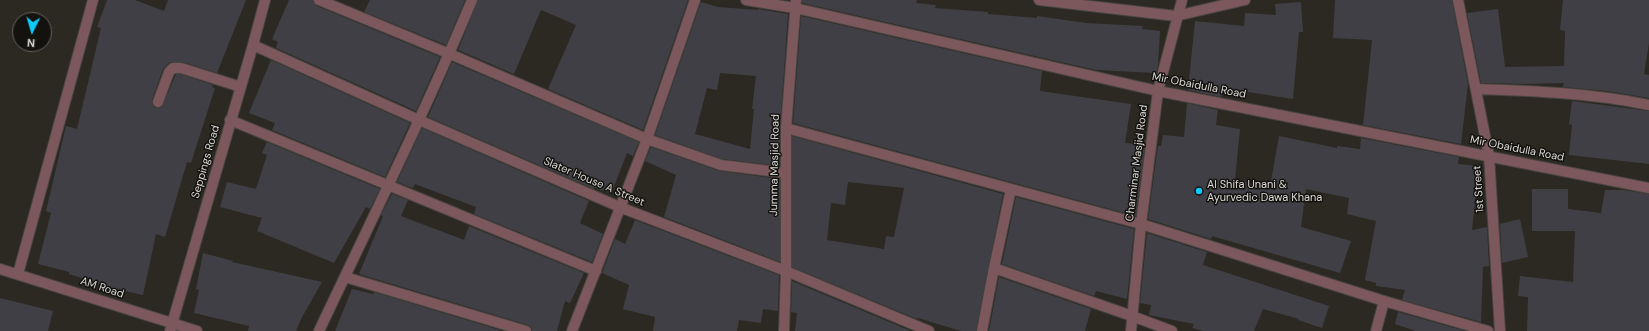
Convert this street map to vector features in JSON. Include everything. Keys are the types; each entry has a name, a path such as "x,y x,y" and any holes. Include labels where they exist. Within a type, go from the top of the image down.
{"street":[{"path":"18,274 93,0"},
{"name":"Seppings Road","path":"171,327 265,0"},
{"path":"319,0 450,54 648,139 722,165 786,173"},
{"path":"319,331 389,186 450,54 472,0"},
{"path":"572,331 622,208 648,139 695,0"},
{"name":"Mir Obaidulla Road","path":"746,0 796,4 1158,91 1649,188"},
{"path":"1039,0 1123,5 1176,16 1245,0"},
{"name":"Charminar Masjid Road","path":"1131,331 1141,224 1158,91 1176,16 1182,0"},
{"name":"1st Street","path":"1458,0 1489,156 1500,331"},
{"name":"Jumma Masjid Road","path":"784,331 786,271 786,128 796,4"},
{"name":"Slater House A Street","path":"253,45 419,120 622,208 786,271 929,331"},
{"path":"158,102 169,72 173,68 181,68 240,87"},
{"path":"1476,89 1551,92 1649,105"},
{"path":"230,120 596,271"},
{"path":"786,128 1141,224 1384,301 1488,331"},
{"path":"982,331 1011,189"},
{"path":"994,268 1172,331"},
{"name":"AM Road","path":"0,269 171,327 197,331"},
{"path":"345,277 526,331"},
{"path":"1376,331 1384,301"}],"building":[{"path":"107,0 135,0 164,11 168,0 246,0 217,73 183,62 170,62 163,69 152,100 155,108 162,107 176,74 213,85 212,87 215,88 191,163 187,162 165,237 156,234 143,295 103,286 69,274 69,272 38,264 51,213 46,211 66,126 77,129 101,28 97,27"},
{"path":"289,0 313,0 317,6 440,57 416,111 276,48 278,42 272,39"},
{"path":"370,0 465,0 446,45 364,12"},
{"path":"478,0 688,0 643,130 548,89 576,25 541,10 514,74 458,50"},
{"path":"802,0 917,0 916,3 936,5 935,8 1037,18 1037,16 1086,23 1143,26 1142,29 1160,31 1158,66 1156,73 1096,70 802,3"},
{"path":"1335,0 1452,0 1468,84 1461,144 1363,125 1372,40 1333,38"},
{"path":"1563,0 1649,0 1649,43 1644,74 1649,75 1649,98 1607,91 1563,87 1564,83 1481,83 1467,13 1498,9 1505,67 1564,66 1565,31 1560,30"},
{"path":"701,2 718,7 758,9 788,14 780,127 780,166 722,159 655,135","holes":["720,73 756,76 752,109 754,109 750,149 695,134 707,88 717,90"]},
{"path":"1301,2 1303,32 1299,32 1293,99 1223,88 1221,97 1188,90 1195,21 1244,26 1245,13 1276,15 1275,4"},
{"path":"801,16 1042,71 1040,91 1131,104 1125,143 1145,145 1136,216 793,123"},
{"path":"271,60 410,123 385,177 272,130 275,123 249,113"},
{"path":"452,62 639,142 633,156 627,153 611,194 594,187 594,189 428,117"},
{"path":"1572,101 1649,111 1649,164 1569,155 1572,125 1569,124"},
{"path":"1187,103 1218,110 1216,125 1240,129 1235,180 1270,187 1279,136 1337,148 1337,146 1360,149 1361,138 1459,157 1458,164 1479,166 1472,230 1487,227 1489,266 1483,267 1481,322 1402,300 1405,290 1376,286 1376,283 1365,280 1376,221 1347,214 1349,198 1306,189 1301,227 1351,241 1340,273 1212,236 1211,239 1148,219 1158,146 1161,146 1163,135 1184,137"},
{"path":"422,128 589,201 580,223 603,234 592,262 474,214 476,207 415,184 413,188 397,182"},
{"path":"792,136 1003,194 976,331 961,331 918,318 917,319 792,267","holes":["848,182 904,188 894,237 886,236 884,249 827,240 831,203 845,205"]},
{"path":"267,142 380,189 370,209 366,207 334,263 257,231 262,218 220,207 227,182 256,189 267,155 262,153"},
{"path":"651,147 719,171 780,179 780,262 664,217 676,175 645,161"},
{"path":"1532,189 1568,189 1568,209 1601,213 1605,190 1624,190 1649,194 1649,331 1527,331 1528,297 1518,296 1520,276 1573,282 1575,231 1532,231"},
{"path":"392,194 408,200 401,216 464,240 469,226 584,273 570,303 565,301 557,331 532,331 531,327 528,325 359,274 383,216 381,215"},
{"path":"1016,197 1134,229 1127,299 1096,291 1094,296 1002,264"},
{"path":"1520,219 1528,257 1502,263 1500,224"},
{"path":"635,220 779,275 778,311 763,309 761,323 739,320 737,331 653,331 655,317 623,309 629,285 602,273 615,239 625,244"},
{"path":"1147,233 1207,252 1203,265 1329,306 1322,328 1298,320 1299,319 1263,309 1254,331 1203,331 1192,328 1194,324 1149,315 1151,305 1140,303"},
{"path":"203,253 233,261 232,262 322,282 301,319 296,331 248,331 249,326 194,313 199,290 196,289"},
{"path":"999,277 1091,309 1085,331 989,331"},
{"path":"792,281 911,331 795,331 797,313 791,312"},
{"path":"352,289 373,294 374,292 503,331 335,331"},
{"path":"0,298 53,311 48,331 0,331"},
{"path":"1398,312 1465,331 1416,331 1395,324"}],"place":[{"name":"Al Shifa Unani & Ayurvedic Dawa Khana","path":"1199,191"}]}
